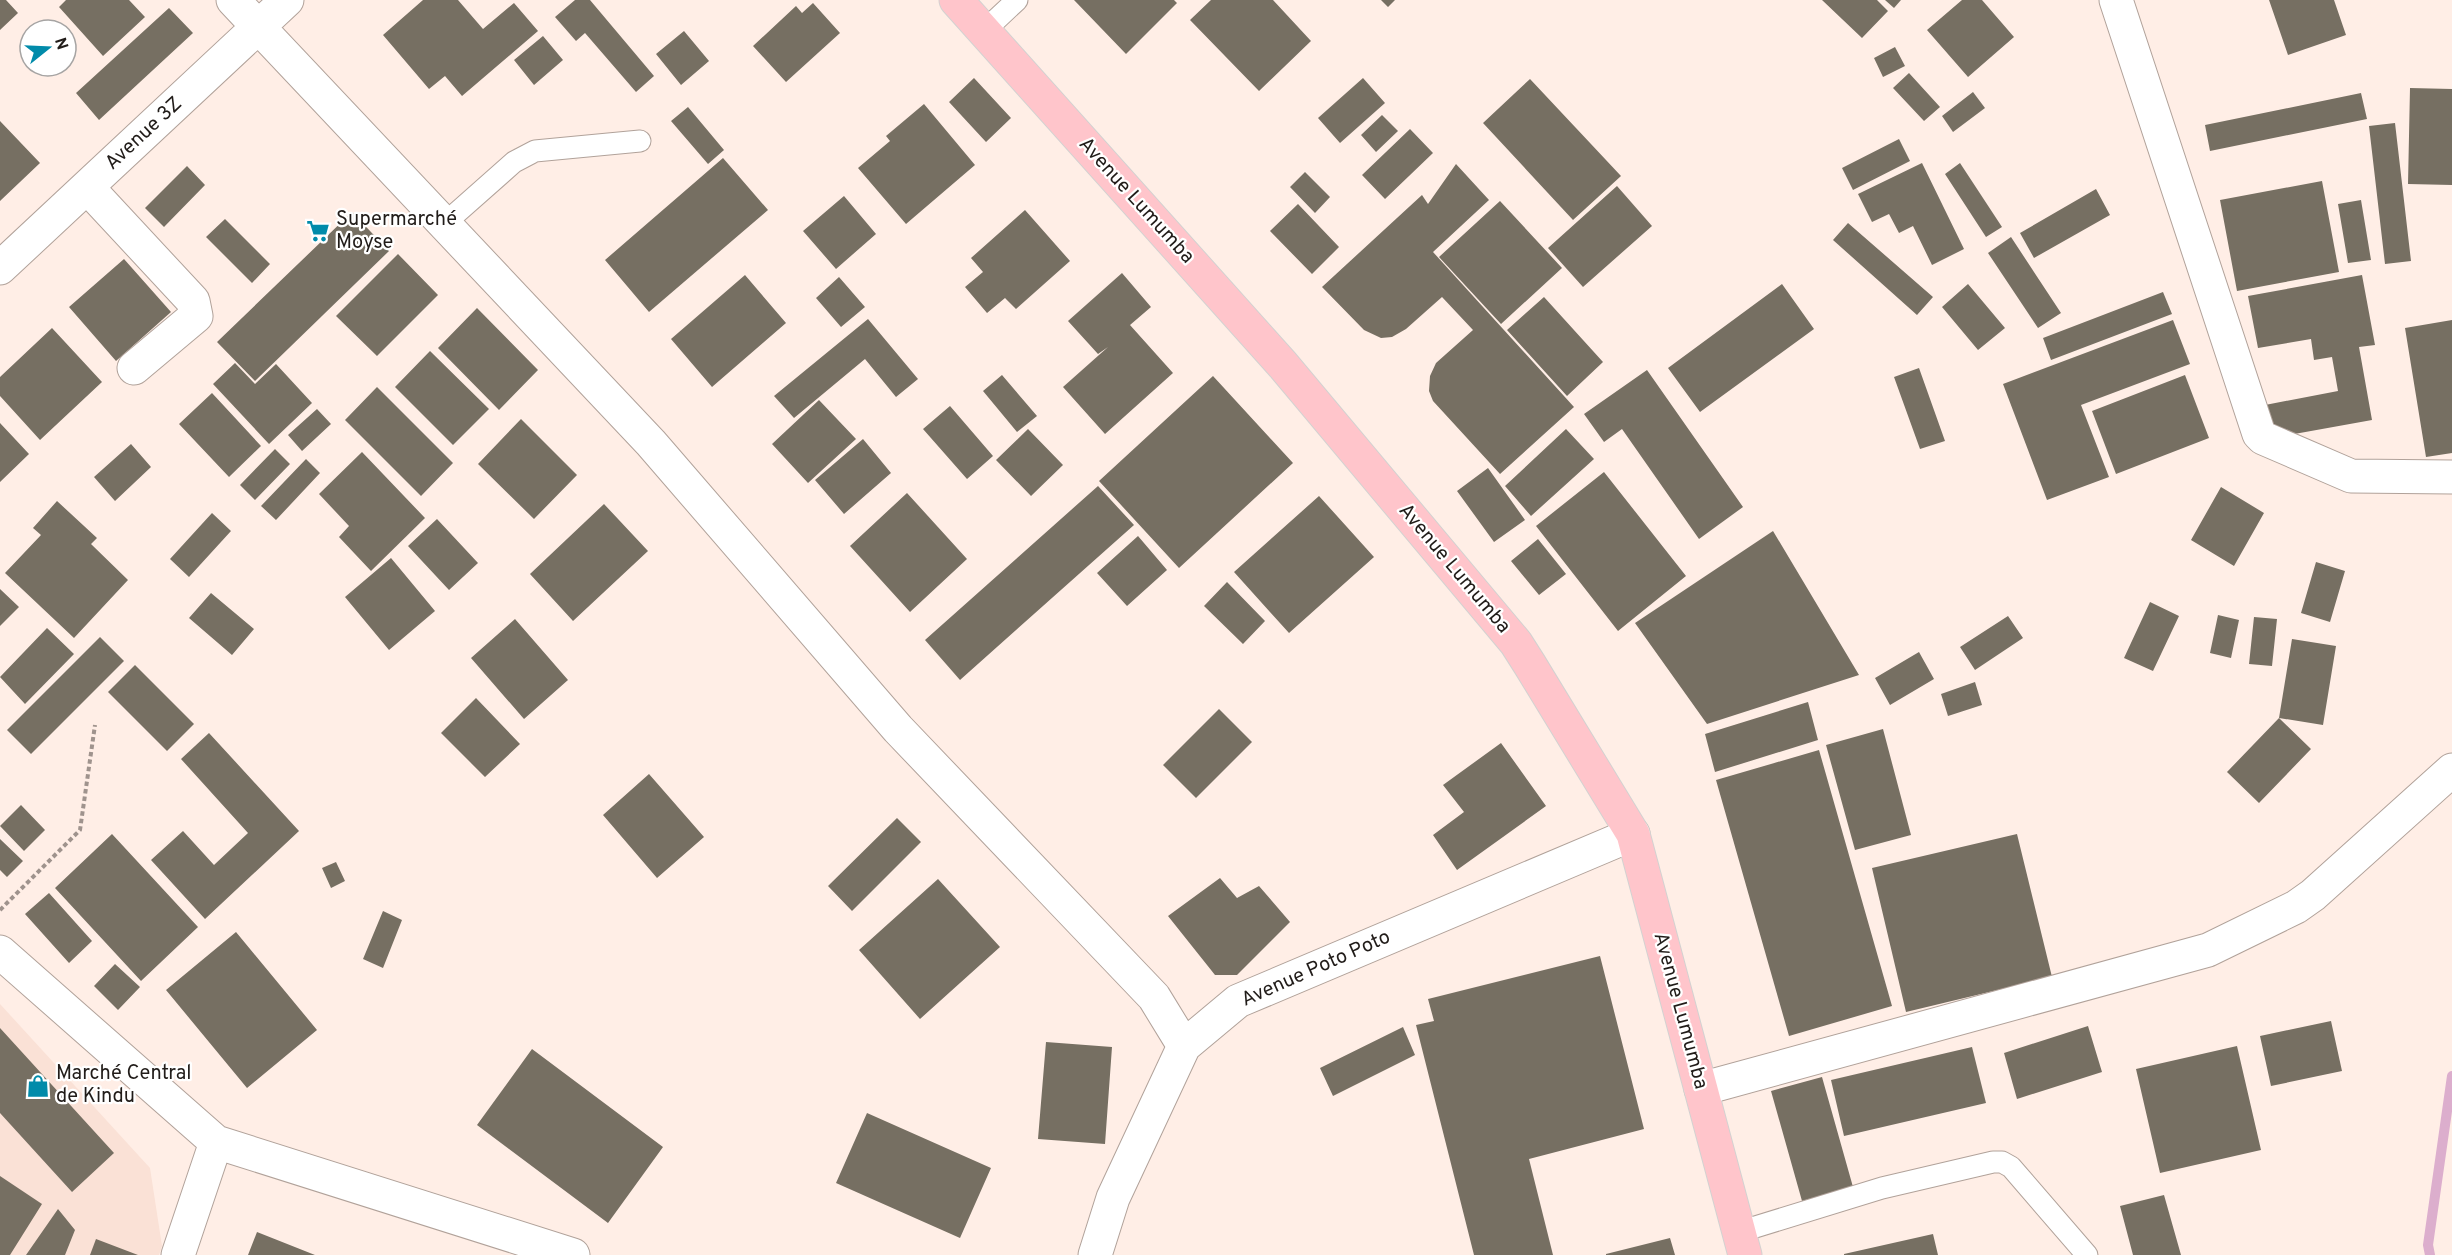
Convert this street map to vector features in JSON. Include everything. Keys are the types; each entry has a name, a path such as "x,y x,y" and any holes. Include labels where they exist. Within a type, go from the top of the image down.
{"main road":[{"name":"Avenue Lumumba","path":"956,0 1283,365 1516,643 1633,834 1742,1244"}],"street":[{"path":"232,0 651,443 898,729 1154,997 1184,1046"},
{"name":"Avenue 3Z","path":"0,268 287,0"},
{"path":"2116,0 2259,434 2263,438 2351,476 2452,477"},
{"path":"87,187 193,301 196,316 134,368"},
{"path":"1701,1089 2208,951 2296,907 2313,895 2452,770"},
{"name":"Avenue Poto Poto","path":"1095,1255 1113,1198 1184,1046 1238,1001 1633,834"},
{"path":"0,952 216,1142 573,1255"},
{"path":"178,1255 216,1142"}],"lane":[{"path":"984,31 1017,0"},
{"path":"444,224 514,162 535,151 639,141"},
{"path":"1742,1244 1882,1188 1993,1162 2002,1162 2011,1167 2087,1255"}],"path":[{"path":"0,910 80,830 94,725"}],"shaded area":[{"name":"Marché Central de Kindu","path":"0,1004 150,1168 162,1246 159,1255 0,1255"}],"building":[{"path":"0,0 6,0 18,13 0,30"},
{"path":"66,0 129,0 145,17 103,56 78,28 78,18 69,18 59,7"},
{"path":"423,0 458,0 483,29 514,3 538,31 462,96 445,76 429,89 383,35"},
{"path":"575,0 590,0 654,76 636,92 585,33 576,41 555,17"},
{"path":"1074,0 1174,0 1177,3 1126,54"},
{"path":"1211,0 1273,0 1311,41 1259,91 1190,20"},
{"path":"1381,0 1395,0 1388,7"},
{"path":"1822,0 1877,0 1888,11 1862,38"},
{"path":"1885,0 1901,0 1894,8"},
{"path":"1962,0 1982,0 2014,37 1968,77 1927,30"},
{"path":"2269,0 2334,0 2346,35 2288,55"},
{"path":"813,3 840,33 786,82 753,46 796,6 802,13"},
{"path":"169,8 193,33 99,120 76,93"},
{"path":"684,31 709,61 681,85 656,54"},
{"path":"543,36 563,60 534,85 514,60"},
{"path":"1895,47 1905,66 1883,77 1874,58"},
{"path":"1909,73 1940,107 1924,121 1893,88"},
{"path":"974,78 1011,118 986,142 949,102"},
{"path":"1363,78 1385,103 1340,143 1318,118"},
{"path":"1530,79 1621,176 1573,220 1483,123"},
{"path":"2410,88 2452,89 2452,185 2408,184"},
{"path":"1973,92 1985,108 1953,132 1942,116"},
{"path":"2361,93 2367,119 2210,151 2205,125"},
{"path":"924,104 975,165 906,224 858,168 890,141 886,136"},
{"path":"688,107 724,150 708,164 671,121"},
{"path":"1382,115 1398,131 1376,152 1361,135"},
{"path":"0,121 40,163 0,201"},
{"path":"2395,123 2411,261 2385,264 2369,126"},
{"path":"1410,129 1433,153 1385,199 1362,175"},
{"path":"1899,139 1910,161 1853,190 1842,168"},
{"path":"723,158 768,210 649,312 605,260"},
{"path":"1922,163 1964,249 1932,265 1913,226 1899,233 1889,214 1872,222 1858,194"},
{"path":"1960,163 2002,227 1986,237 1945,174"},
{"path":"1456,164 1489,200 1433,252 1574,407 1500,474 1433,401 1429,391 1430,376 1436,363 1473,330 1442,297 1406,329 1392,337 1381,338 1364,330 1322,287 1422,195 1428,204"},
{"path":"187,166 205,185 164,227 145,208"},
{"path":"1305,172 1330,197 1315,213 1290,187"},
{"path":"2322,181 2339,272 2237,291 2220,200"},
{"path":"1617,186 1652,226 1583,287 1548,248"},
{"path":"2096,189 2110,215 2034,258 2020,233"},
{"path":"844,196 876,234 836,269 803,231"},
{"path":"2361,200 2371,260 2348,263 2338,204"},
{"path":"1500,201 1562,268 1501,324 1439,257"},
{"path":"1298,204 1339,247 1312,274 1270,231"},
{"path":"1025,210 1070,261 1016,309 1005,298 987,313 965,287 983,272 971,258"},
{"path":"352,212 389,251 255,381 217,342"},
{"path":"225,219 270,264 252,283 206,237"},
{"path":"1848,223 1933,297 1917,315 1833,240"},
{"path":"2011,237 2061,313 2038,328 1988,253"},
{"path":"398,254 438,295 377,356 336,316"},
{"path":"124,259 171,312 116,361 69,307"},
{"path":"1122,273 1151,307 1130,325 1173,373 1105,434 1063,387 1108,347 1098,354 1068,321"},
{"path":"745,275 786,323 712,387 671,339"},
{"path":"2362,275 2375,345 2359,347 2372,420 2266,439 2260,406 2338,391 2332,357 2314,360 2311,339 2258,348 2248,296"},
{"path":"839,277 865,307 841,327 816,298"},
{"path":"1782,284 1814,329 1700,412 1668,368"},
{"path":"1968,284 2005,328 1978,350 1942,307"},
{"path":"2163,292 2172,314 2051,360 2043,338"},
{"path":"1544,297 1603,362 1567,396 1507,330"},
{"path":"477,308 538,370 499,410 438,348"},
{"path":"868,319 918,379 896,397 865,359 794,418 774,396"},
{"path":"2173,320 2190,364 2081,405 2109,477 2047,500 2003,384"},
{"path":"2452,320 2452,453 2426,457 2405,328"},
{"path":"52,328 102,382 40,440 0,396 0,377"},
{"path":"430,351 489,409 453,445 395,387"},
{"path":"235,363 255,384 276,364 312,403 269,444 213,384"},
{"path":"1919,368 1945,441 1920,449 1894,377"},
{"path":"1647,370 1743,507 1699,539 1622,429 1604,442 1584,414"},
{"path":"1002,375 1037,416 1017,432 983,391"},
{"path":"2185,375 2209,438 2116,474 2092,411"},
{"path":"1213,376 1293,463 1179,568 1099,481"},
{"path":"377,387 453,463 421,496 345,420"},
{"path":"212,393 261,446 229,477 179,424"},
{"path":"819,400 856,439 808,483 772,444"},
{"path":"950,406 993,456 967,479 923,429"},
{"path":"317,409 331,424 302,451 288,435"},
{"path":"521,419 577,475 534,519 478,464"},
{"path":"0,423 29,454 0,482"},
{"path":"1028,429 1063,465 1031,496 996,460"},
{"path":"1566,429 1594,459 1531,516 1505,486"},
{"path":"863,439 891,473 844,514 815,480"},
{"path":"131,444 151,467 115,501 94,477"},
{"path":"275,449 290,464 255,500 240,485"},
{"path":"362,452 425,518 371,571 339,537 349,526 319,494"},
{"path":"306,459 320,473 276,520 261,506"},
{"path":"1488,468 1525,520 1494,542 1457,491"},
{"path":"1604,472 1686,576 1618,631 1536,526"},
{"path":"1098,486 1134,525 960,680 925,640"},
{"path":"2221,487 2264,513 2234,566 2191,540"},
{"path":"907,493 967,559 910,612 850,546"},
{"path":"1319,496 1374,557 1289,633 1234,572"},
{"path":"57,501 97,538 91,544 128,580 74,638 5,573 41,535 33,528"},
{"path":"604,504 648,551 573,621 530,574"},
{"path":"212,513 231,531 189,577 170,559"},
{"path":"437,519 478,563 449,590 408,546"},
{"path":"1773,531 1859,675 1707,724 1635,623"},
{"path":"1138,536 1167,570 1127,606 1097,573"},
{"path":"1538,539 1566,574 1539,595 1511,561"},
{"path":"391,558 435,611 389,650 345,597"},
{"path":"2316,562 2345,571 2330,622 2301,613"},
{"path":"1227,582 1265,621 1243,644 1204,606"},
{"path":"0,589 19,607 0,626"},
{"path":"211,593 254,629 232,655 189,618"},
{"path":"2150,602 2179,616 2153,671 2124,658"},
{"path":"2218,615 2239,620 2231,658 2210,653"},
{"path":"2008,616 2023,638 1975,670 1960,647"},
{"path":"2254,617 2277,619 2272,666 2249,664"},
{"path":"515,619 568,680 524,719 471,658"},
{"path":"47,628 74,654 25,704 0,677"},
{"path":"100,637 124,661 31,754 7,730"},
{"path":"2292,639 2336,646 2323,725 2279,718"},
{"path":"1919,652 1934,679 1890,705 1875,678"},
{"path":"135,665 194,724 167,751 108,692"},
{"path":"1975,682 1982,705 1948,716 1941,694"},
{"path":"476,698 520,744 485,777 441,733"},
{"path":"1808,702 1818,740 1715,772 1705,734"},
{"path":"1219,709 1252,742 1196,798 1163,765"},
{"path":"2279,718 2311,749 2259,803 2227,772"},
{"path":"1883,729 1911,835 1855,850 1826,745"},
{"path":"209,733 299,831 205,919 151,860 183,831 214,865 248,833 181,759"},
{"path":"1501,743 1546,806 1457,870 1433,835 1464,812 1443,785"},
{"path":"1819,750 1892,1006 1789,1036 1716,780"},
{"path":"649,774 704,837 657,878 603,815"},
{"path":"21,805 45,830 24,851 0,826"},
{"path":"897,818 921,842 852,911 828,886"},
{"path":"112,834 198,927 141,981 55,888"},
{"path":"2017,834 2052,977 1906,1012 1872,868"},
{"path":"0,839 23,861 7,877 0,870"},
{"path":"336,862 345,881 331,888 322,868"},
{"path":"1220,878 1237,898 1259,886 1290,922 1237,975 1215,975 1168,916"},
{"path":"938,879 1000,947 920,1019 859,950"},
{"path":"49,893 92,941 69,963 25,914"},
{"path":"383,911 402,920 383,968 363,959"},
{"path":"236,932 317,1030 247,1088 166,990"},
{"path":"1600,956 1644,1129 1529,1159 1553,1255 1474,1255 1416,1025 1434,1021 1428,999"},
{"path":"115,964 140,987 118,1010 94,986"},
{"path":"2331,1021 2342,1071 2271,1086 2260,1036"},
{"path":"2088,1026 2102,1072 2017,1099 2004,1053"},
{"path":"1403,1027 1415,1055 1333,1096 1320,1068"},
{"path":"0,1028 114,1153 72,1192 0,1113"},
{"path":"1046,1042 1112,1047 1105,1144 1038,1139"},
{"path":"2237,1046 2261,1150 2160,1173 2136,1069"},
{"path":"1972,1047 1986,1103 1844,1136 1831,1080"},
{"path":"532,1049 663,1147 608,1223 477,1125"},
{"path":"1822,1077 1853,1187 1802,1201 1771,1091"},
{"path":"867,1113 991,1168 960,1238 836,1183"},
{"path":"0,1176 42,1204 10,1255 0,1255"},
{"path":"2164,1195 2181,1255 2133,1255 2120,1206"},
{"path":"58,1209 75,1230 65,1255 26,1255"},
{"path":"257,1232 315,1255 248,1255"},
{"path":"1933,1234 1938,1255 1844,1255 1844,1254"},
{"path":"1670,1238 1675,1255 1606,1255 1606,1254"},
{"path":"96,1239 138,1255 90,1255"}],"waterway":[{"path":"2430,1255 2428,1245 2452,1076"}],"place":[{"name":"Supermarché Moyse","path":"318,231"},
{"name":"Marché Central de Kindu","path":"38,1086"}]}
